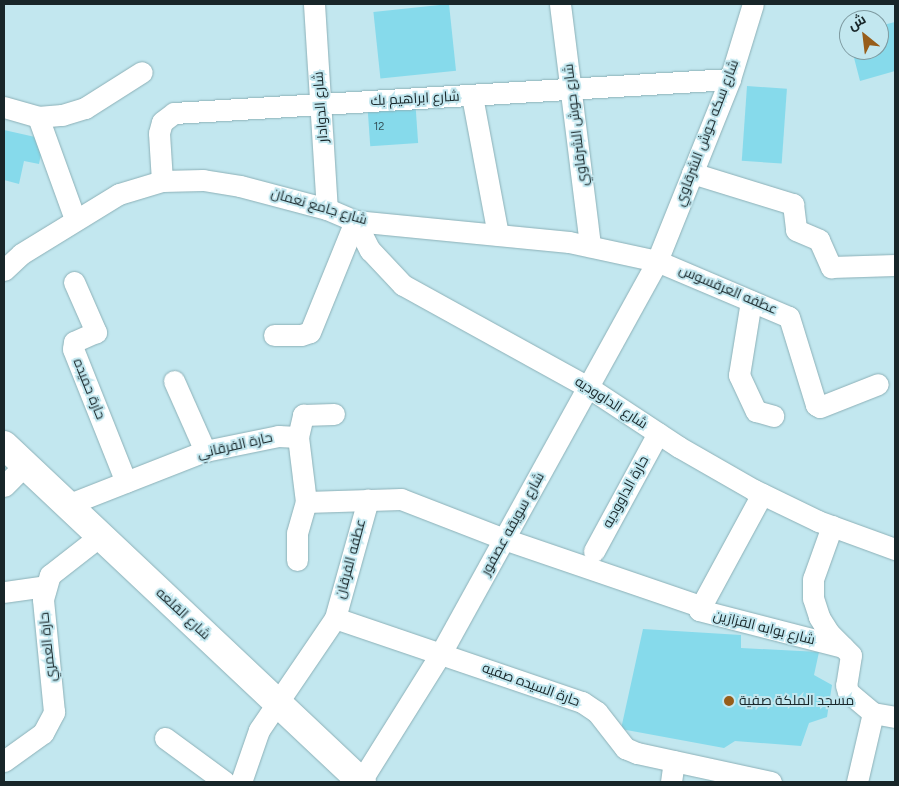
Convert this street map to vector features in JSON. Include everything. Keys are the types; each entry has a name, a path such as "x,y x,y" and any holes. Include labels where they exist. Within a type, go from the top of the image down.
{"main road":[{"name":"شارع القلعه","path":"4,445 276,702 353,779"}],"street":[{"name":"شارع الدوادار","path":"314,4 327,210"},
{"name":"شارع حوش الشرقاوي","path":"560,4 590,246"},
{"name":"شارع سكه حوش الشرقاوي","path":"657,261 730,79 753,4"},
{"path":"4,108 38,116 62,115 85,108 142,72"},
{"name":"شارع ابراهيم بك","path":"162,181 159,133 162,122 174,113 572,91 730,79"},
{"path":"472,96 498,235"},
{"path":"38,116 75,219"},
{"path":"692,173 793,204 796,230 818,240 831,267 895,265"},
{"name":"شارع جامع نعمان","path":"4,270 21,254 75,219 119,194 162,181 203,180 240,186 327,210 355,221 590,246 657,261"},
{"path":"274,334 301,335 310,332 355,221"},
{"name":"شارع الداووديه","path":"355,221 370,250 403,285 588,387 658,433 762,494 832,526 895,549"},
{"name":"عطفه العرقسوس","path":"657,261 751,300 791,320 816,405 820,406 878,384"},
{"name":"شارع سويقه عصفور","path":"353,779 441,653 657,261"},
{"name":"حارة حميده","path":"74,282 96,332 74,342 72,349 126,482"},
{"path":"751,300 739,376 756,411 773,416"},
{"path":"174,381 205,451"},
{"path":"296,560 297,533 306,502 298,436 304,415 334,414"},
{"name":"حارة الداووديه","path":"594,550 658,433"},
{"name":"حارة الفرقاني","path":"67,504 205,451 278,436 298,436"},
{"path":"4,486 25,465"},
{"name":"شارع بوابه القزازين","path":"762,494 700,606 701,613 843,647"},
{"path":"306,502 400,499 504,539 700,606"},
{"name":"عطفه الفرقان","path":"336,618 368,500"},
{"path":"832,526 813,579 814,598 819,617 851,654 846,685 848,692 873,713 895,717"},
{"path":"4,592 46,586 50,575 100,536"},
{"name":"حارة العمري","path":"4,761 42,733 54,712 46,652 46,586"},
{"path":"241,782 259,730 276,702 336,618"},
{"name":"حارة السيده صفيه","path":"336,618 582,702 597,712 625,748 674,761 771,782"},
{"path":"857,782 873,713"},
{"path":"165,738 225,782"},
{"path":"671,782 674,761"}],"building":[{"path":"449,4 456,71 380,79 373,12"},
{"path":"895,22 895,71 860,81 855,60 889,60 889,24"},
{"path":"747,86 787,89 782,164 742,161"},
{"path":"415,98 418,143 370,146 367,101"},
{"path":"4,130 44,139 39,164 24,161 19,184 4,180"},
{"name":"مسجد الملكة صفية","path":"643,629 741,635 741,648 819,652 814,675 832,685 827,717 809,723 801,746 735,741 724,748 621,729"}],"place":[{"name":"مسجد الملكة صفية","path":"729,701"}]}
